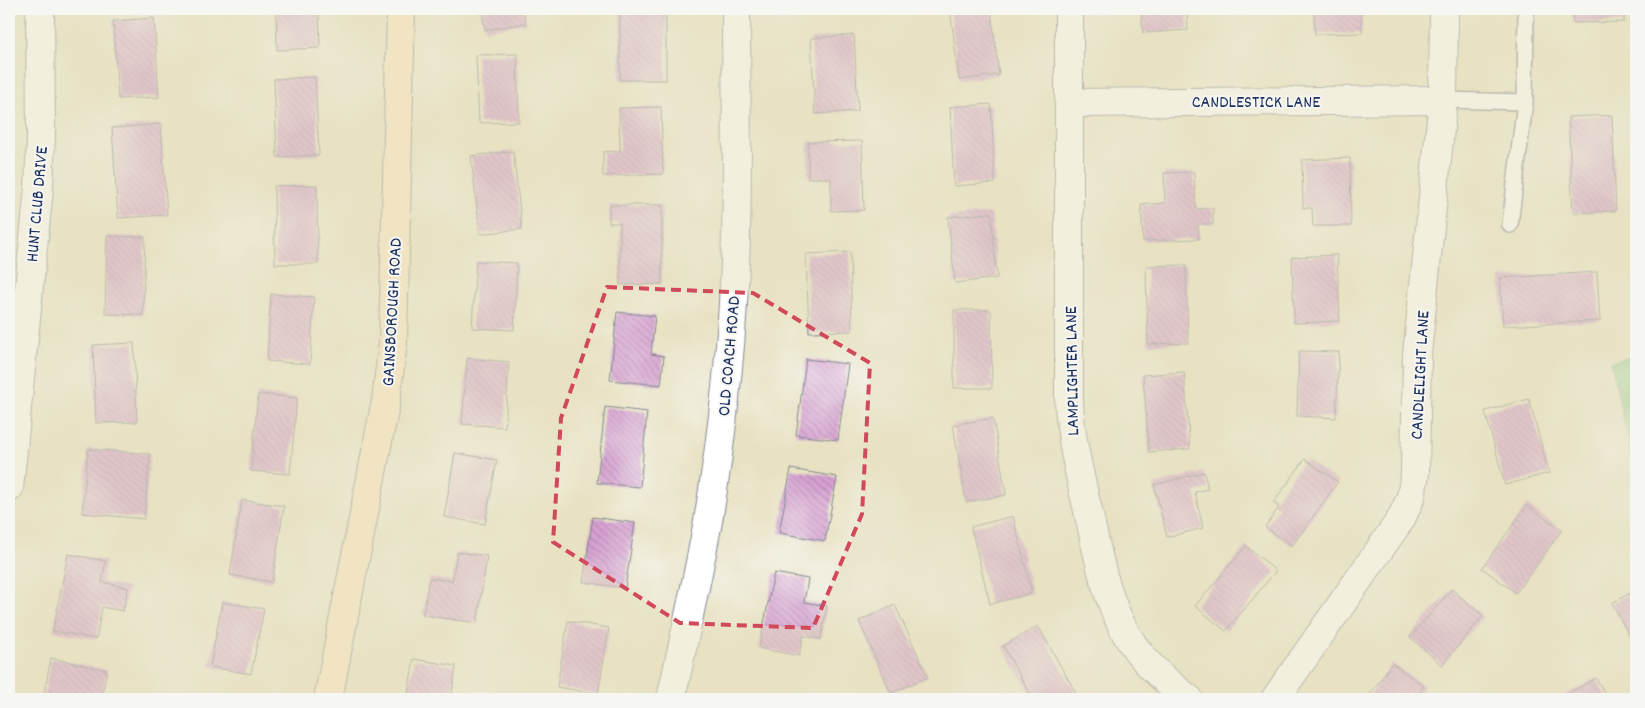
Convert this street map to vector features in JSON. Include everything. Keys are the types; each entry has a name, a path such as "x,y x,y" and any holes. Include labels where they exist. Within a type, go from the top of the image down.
{"street":[{"name":"HUNT CLUB DRIVE","path":"9,488 19,284 40,188 40,9"},
{"name":"GAINSBOROUGH ROAD","path":"328,699 386,400 392,342 401,9"},
{"name":"OLD COACH ROAD","path":"671,699 708,522 720,442 728,364 737,209 736,9"},
{"name":"LAMPLIGHTER LANE","path":"1069,9 1069,399 1073,446 1100,566 1118,619 1129,638 1163,680 1188,699"},
{"name":"CANDLELIGHT LANE","path":"1275,699 1401,519 1411,497 1415,473 1417,354 1443,100 1444,9"},
{"name":"CANDLESTICK LANE","path":"1069,102 1443,100"}],"lane":[{"path":"1510,225 1525,102 1526,9"},
{"path":"1443,100 1525,102"}],"highlighted area":[{"path":"607,287 753,293 870,363 862,514 813,628 680,623 553,542 561,418"}],"green space":[{"path":"1636,356 1636,476 1611,362"}],"building":[{"path":"276,9 319,9 320,48 277,50"},
{"path":"481,9 523,9 526,23 485,30"},
{"path":"620,9 666,9 666,80 620,80"},
{"path":"950,9 991,9 999,75 959,80"},
{"path":"1141,9 1187,9 1188,30 1143,33"},
{"path":"1314,9 1361,9 1362,33 1315,34"},
{"path":"1572,9 1624,9 1624,22 1573,23"},
{"path":"154,18 159,97 118,99 113,21"},
{"path":"854,35 858,111 815,114 811,38"},
{"path":"517,54 519,122 479,123 476,55"},
{"path":"315,77 319,155 277,157 274,79"},
{"path":"991,104 995,183 954,186 950,107"},
{"path":"661,107 663,174 603,176 603,152 620,151 619,108"},
{"path":"1612,115 1616,211 1573,213 1568,117"},
{"path":"161,124 167,215 118,218 112,128"},
{"path":"862,141 864,210 831,211 831,178 808,178 808,142"},
{"path":"513,151 522,229 480,234 471,156"},
{"path":"1350,158 1351,226 1313,226 1312,208 1303,208 1302,160"},
{"path":"1194,172 1196,209 1213,208 1213,224 1198,224 1199,239 1143,241 1141,205 1165,203 1164,173"},
{"path":"317,185 318,264 275,264 274,186"},
{"path":"609,205 662,205 662,284 620,285 620,223 609,223"},
{"path":"991,213 997,278 955,283 948,217"},
{"path":"107,236 145,237 143,315 105,314"},
{"path":"850,252 852,331 809,332 806,254"},
{"path":"1337,255 1340,321 1294,323 1292,257"},
{"path":"476,261 517,263 514,330 472,328"},
{"path":"1186,265 1188,343 1148,344 1146,266"},
{"path":"1597,272 1600,321 1503,326 1500,278"},
{"path":"271,294 314,297 310,364 267,361"},
{"path":"954,310 991,310 992,388 954,388"},
{"path":"617,312 655,316 651,354 664,356 661,385 610,380"},
{"path":"134,343 137,422 96,423 93,345"},
{"path":"1299,351 1339,352 1336,418 1297,416"},
{"path":"467,358 509,362 505,427 462,424"},
{"path":"806,359 848,364 838,440 796,435"},
{"path":"1184,372 1190,449 1149,452 1143,375"},
{"path":"258,394 297,398 290,474 251,471"},
{"path":"1529,399 1549,473 1505,485 1485,411"},
{"path":"605,407 647,412 640,487 597,483"},
{"path":"993,418 1006,495 966,502 953,425"},
{"path":"88,449 150,454 144,519 82,513"},
{"path":"455,453 497,460 485,524 444,517"},
{"path":"1305,459 1338,482 1292,546 1265,527 1279,507 1273,503"},
{"path":"791,469 837,477 825,541 779,533"},
{"path":"1204,472 1208,489 1195,492 1203,528 1167,537 1154,485"},
{"path":"242,500 284,506 272,582 230,575"},
{"path":"1527,505 1562,530 1516,593 1482,568"},
{"path":"1013,516 1032,593 990,604 971,527"},
{"path":"593,517 635,523 625,588 583,582"},
{"path":"1246,546 1276,571 1226,631 1195,606"},
{"path":"457,552 487,556 477,623 423,615 429,578 452,581"},
{"path":"68,554 106,561 102,582 128,588 123,611 102,607 96,639 53,631"},
{"path":"774,573 808,579 804,602 827,606 821,639 803,636 799,656 759,648"},
{"path":"1452,589 1483,616 1442,665 1410,637"},
{"path":"1636,590 1636,649 1612,603"},
{"path":"222,602 264,609 251,674 210,667"},
{"path":"895,605 928,677 891,693 859,621"},
{"path":"568,621 609,628 598,694 557,687"},
{"path":"1038,626 1076,693 1065,699 1033,699 1003,646"},
{"path":"51,658 107,670 101,699 43,699"},
{"path":"414,659 456,666 451,699 407,699"},
{"path":"1392,663 1424,686 1415,699 1367,699"},
{"path":"1596,678 1608,699 1558,699"}]}
